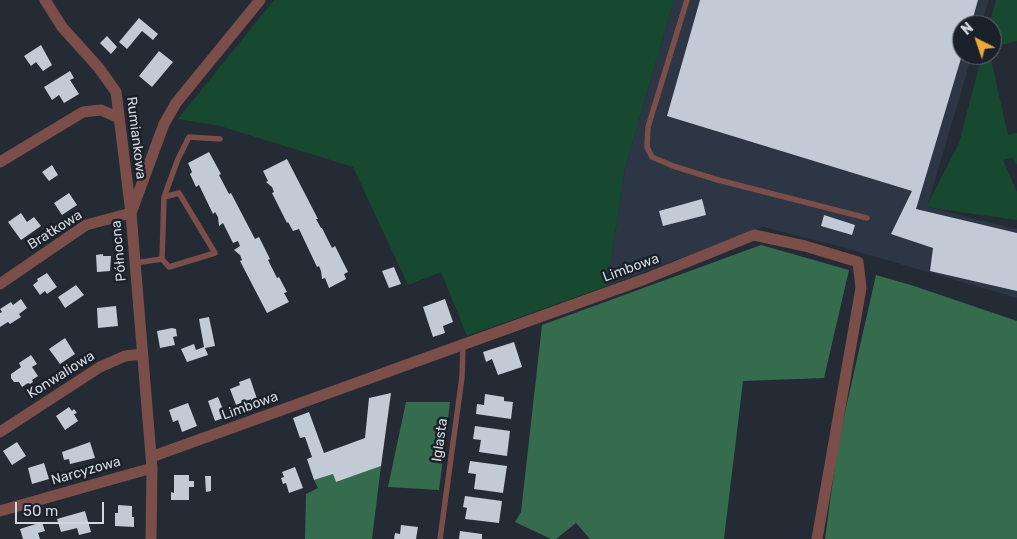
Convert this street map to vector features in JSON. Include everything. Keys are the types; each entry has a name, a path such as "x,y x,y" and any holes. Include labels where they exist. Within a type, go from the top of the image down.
{"street":[{"name":"Rumiankowa","path":"46,0 62,27 99,68 116,92 130,213"},
{"name":"Północna","path":"151,539 151,463 130,213 164,124 176,103 255,2"},
{"path":"0,162 83,112 101,110 119,118"},
{"name":"Bratkowa","path":"0,284 86,225 130,213"},
{"name":"Limbowa","path":"151,463 463,345 646,279 754,235 805,246 858,262 861,288 817,539"},
{"name":"Konwaliowa","path":"0,432 100,367 125,356 142,354"},
{"name":"Narcyzowa","path":"0,511 151,463"}],"lane":[{"path":"687,0 648,127 646,147 652,157 673,166 718,180 868,218"},
{"path":"164,197 179,193 215,253 169,267 162,259 164,197 178,159 189,137 220,139"},
{"path":"135,263 162,259"},
{"name":"Iglasta","path":"440,539 462,378 463,345"}],"shaded area":[{"path":"674,0 989,0 984,15 952,15 952,65 969,65 927,207 1017,229 1017,298 842,247 763,227 607,286 625,168"}],"green space":[{"path":"274,0 674,0 625,168 607,286 467,336 441,272 408,285 353,167 220,126 178,119"},
{"path":"996,0 1017,0 1017,41 1002,45 1002,15 992,15"},
{"path":"979,65 992,65 1008,135 1017,133 1017,164 1015,164 1013,157 1003,160 1017,192 1017,220 926,207 959,143"},
{"path":"761,245 849,270 824,378 743,381 724,539 590,539 576,523 556,539 551,539 515,522 521,512 542,325"},
{"path":"876,275 1017,321 1017,539 825,539 838,443"},
{"path":"406,402 450,402 439,490 388,487"},
{"path":"381,466 372,539 305,539 306,494 318,488 314,480 333,474 336,482"}],"building":[{"path":"700,0 978,0 974,15 952,15 952,65 959,65 916,209 1017,233 1017,291 930,271 933,248 891,234 912,191 667,116"},
{"path":"139,18 158,34 153,40 142,31 127,49 119,42"},
{"path":"107,36 117,47 111,54 100,43"},
{"path":"41,45 52,65 43,71 36,62 31,66 24,56"},
{"path":"159,51 173,62 152,87 139,76"},
{"path":"70,71 74,78 70,80 79,94 64,103 59,95 52,100 44,87"},
{"path":"209,152 229,194 231,193 255,239 259,237 277,278 279,277 287,292 284,293 289,302 267,313 240,261 242,260 240,255 234,250 240,246 238,241 233,243 223,223 219,226 218,217 215,212 213,214 199,185 196,187 190,174 192,172 188,163"},
{"path":"287,159 318,219 316,219 332,248 335,246 348,272 344,274 346,279 329,288 325,278 322,279 319,266 317,267 299,229 293,231 287,223 272,193 274,192 272,187 266,182 268,181 263,171"},
{"path":"52,165 58,175 49,181 42,172"},
{"path":"69,193 77,205 62,215 54,203"},
{"path":"702,199 706,215 663,226 659,211"},
{"path":"21,213 27,222 34,217 41,226 21,240 8,222"},
{"path":"824,215 855,225 852,235 821,226"},
{"path":"103,254 103,256 111,256 110,271 97,272 96,255"},
{"path":"394,267 401,284 389,288 382,271"},
{"path":"47,273 57,287 47,294 45,291 40,295 33,285 38,281 37,279"},
{"path":"76,285 84,295 65,308 58,297"},
{"path":"21,299 27,308 19,314 21,317 10,324 8,322 0,327 0,313 2,312 0,309 11,302 13,305"},
{"path":"445,299 453,322 443,326 445,333 433,337 423,307"},
{"path":"116,306 118,326 98,328 97,308"},
{"path":"209,317 215,346 205,348 208,355 187,362 181,349 194,344 196,350 204,347 199,319"},
{"path":"176,329 177,336 173,337 175,345 160,348 157,331"},
{"path":"65,338 75,354 60,364 49,349"},
{"path":"514,342 522,367 498,375 492,359 486,362 483,352"},
{"path":"31,355 37,364 32,367 38,376 32,380 33,382 22,387 19,382 14,382 11,374 21,367 19,363"},
{"path":"250,378 257,399 251,401 251,399 236,405 230,389 240,385 239,382"},
{"path":"391,393 381,466 336,482 333,474 314,480 307,459 312,457 305,437 300,438 293,418 309,412 324,453 365,438 369,398"},
{"path":"485,394 504,397 504,401 513,402 511,419 476,414 477,404 484,405"},
{"path":"218,397 226,417 215,421 208,401"},
{"path":"188,403 197,426 182,432 178,420 173,422 169,410"},
{"path":"69,407 77,413 74,414 78,421 65,430 56,416"},
{"path":"475,426 510,431 507,456 479,452 481,440 473,439"},
{"path":"17,442 26,456 12,465 3,451"},
{"path":"90,442 95,458 70,464 69,459 64,460 62,452"},
{"path":"470,461 507,466 503,493 474,489 476,474 468,473"},
{"path":"44,463 49,479 32,484 28,468"},
{"path":"295,467 303,488 289,493 286,483 283,484 281,478 284,477 282,472"},
{"path":"174,475 189,475 189,481 194,481 194,487 189,487 189,500 171,500 171,492 174,493"},
{"path":"205,476 211,476 211,491 206,492"},
{"path":"465,496 502,501 499,523 465,519 467,508 463,507"},
{"path":"118,505 132,506 134,527 115,526 115,513 118,513"},
{"path":"85,511 91,532 79,535 77,528 61,532 57,519"},
{"path":"42,522 45,531 38,533 40,539 23,539 20,529"},
{"path":"401,525 418,527 416,539 394,539 395,533 400,534"},
{"path":"460,531 482,534 482,539 459,539"}]}
